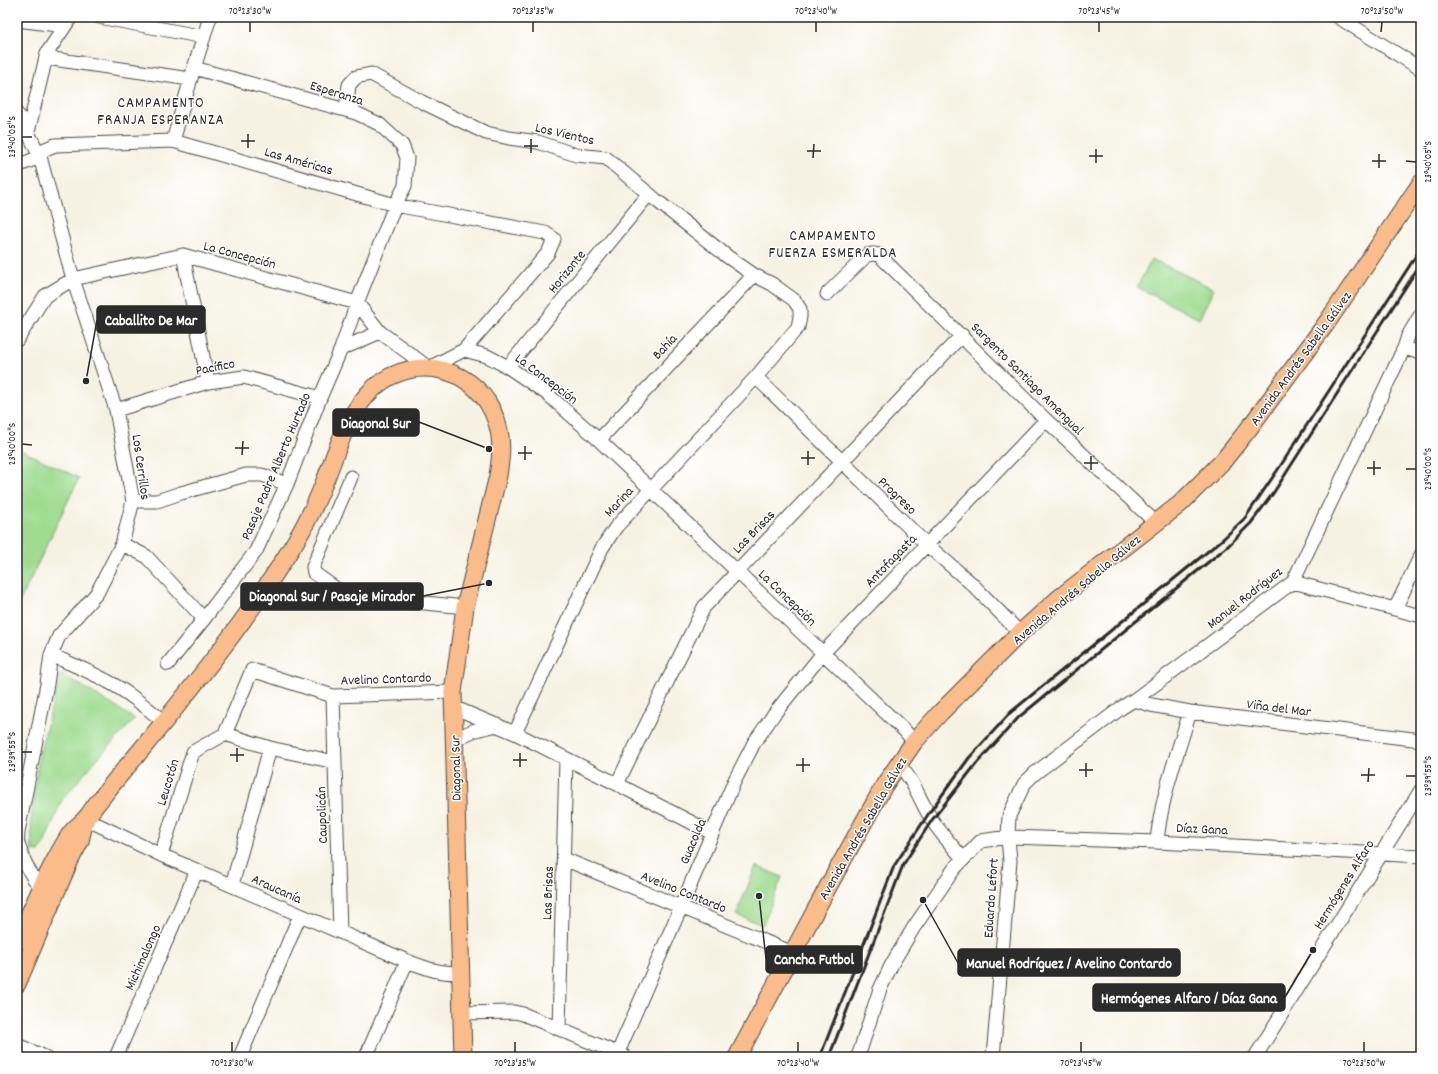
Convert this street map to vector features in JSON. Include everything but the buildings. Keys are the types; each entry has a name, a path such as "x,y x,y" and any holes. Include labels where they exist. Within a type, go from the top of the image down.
{"main road":[{"name":"Avenida Andrés Sabella Gálvez","path":"737,1057 885,784 914,742 940,713 1020,633 1064,594 1180,504 1209,476 1250,427 1328,321 1421,183"},
{"name":"Diagonal Sur","path":"47,893 69,836 76,826 86,819 227,642 290,551 310,514 348,421 362,400 376,386 393,375 410,370 429,368 451,373 465,379 486,399 498,426 501,444 501,461 465,607 453,699 463,1057"},
{"path":"17,942 47,893"},
{"path":"17,984 47,893"}],"street":[{"path":"99,17 167,23 204,37"},
{"path":"172,141 210,17"},
{"path":"1342,18 1421,69"},
{"path":"17,20 68,22"},
{"path":"28,132 47,53 68,22"},
{"name":"Esperanza","path":"46,58 192,74 356,113 379,124 402,146 405,152 407,158 405,186 395,205"},
{"name":"Los Vientos","path":"356,113 347,102 349,85 356,77 371,74 422,102 486,133 538,142 576,155 606,158 728,257 754,275 772,284 794,300 800,309 798,327"},
{"path":"17,114 22,120 40,157"},
{"name":"Las Américas","path":"17,166 40,157 43,150 55,145 172,141 395,205 544,233 554,239"},
{"name":"Los Cerrillos","path":"40,157 73,279 116,410 134,501 122,544 97,593 59,636 50,655 47,684 17,843 27,868 47,893"},
{"name":"Horizonte","path":"508,367 649,194"},
{"name":"Pasaje Padre Alberto Hurtado","path":"168,664 256,551 287,484 320,398 341,349 395,205"},
{"name":"Horizonte","path":"464,350 548,253 554,239"},
{"path":"183,255 208,382"},
{"name":"La Concepción","path":"17,340 45,296 73,279 183,255 357,303"},
{"name":"Sargento Santiago Amengual","path":"827,294 867,255 879,255 962,335 1046,420 1156,523"},
{"name":"Bahía","path":"599,440 754,275"},
{"path":"357,303 380,332 429,368 464,350"},
{"name":"Manuel Rodríguez","path":"1008,837 1009,816 1024,784 1034,774 1121,708 1134,700 1293,582 1404,348 1408,336 1421,314"},
{"name":"Marina","path":"515,733 602,548 616,527 756,377 798,327"},
{"path":"341,349 380,332"},
{"name":"Las Brisas","path":"617,784 704,607 962,335"},
{"path":"1404,348 1421,353"},
{"name":"La Concepción","path":"464,350 487,356 508,367 546,394 599,440 905,731 914,742"},
{"name":"Pacífico","path":"116,410 208,382 244,377 320,398"},
{"name":"Progreso","path":"756,377 841,462 926,544 972,584 1020,633"},
{"name":"Antofagasta","path":"823,653 1046,420"},
{"path":"134,501 157,502 181,493 246,475 262,475 287,484"},
{"path":"351,477 313,567 314,573 345,595 465,607"},
{"path":"122,544 146,556 204,619"},
{"path":"1395,609 1421,555"},
{"path":"1293,582 1421,616"},
{"name":"Guacolda","path":"620,1056 734,782 754,743 774,714 823,653"},
{"path":"50,655 106,680 135,698 164,722"},
{"name":"Avelino Contardo","path":"225,734 252,670 333,696 453,699 498,726 617,784 712,833"},
{"name":"Caupolicán","path":"333,696 340,932"},
{"name":"Viña del Mar","path":"1134,700 1151,705 1190,712 1421,740"},
{"path":"1157,842 1163,801 1190,712"},
{"path":"454,742 470,732 498,726"},
{"path":"225,734 270,748 335,762"},
{"name":"Leucotón","path":"161,854 193,752 225,734"},
{"path":"232,885 270,748"},
{"name":"Las Brisas","path":"559,1028 566,759"},
{"path":"858,1057 880,989 893,962 930,904 954,869 963,859 932,820 920,795 898,764"},
{"name":"Hermógenes Alfaro","path":"1255,1057 1421,790"},
{"name":"Araucanía","path":"86,819 161,854 407,962 437,972 460,973"},
{"name":"Díaz Gana","path":"963,859 981,841 1008,837 1157,842 1421,856"},
{"name":"Eduardo Lefort","path":"993,1057 1010,860 1008,837"},
{"name":"Avelino Contardo","path":"564,859 793,953"},
{"name":"Michimalongo","path":"116,1057 197,870"},
{"path":"240,1057 300,915"},
{"path":"366,1057 407,962"},
{"path":"461,1013 514,1012 523,1014 559,1028 620,1056"},
{"path":"17,1045 45,1057"}],"green space":[{"path":"1152,259 1214,289 1199,319 1137,287"},
{"path":"17,448 79,478 17,607"},
{"path":"61,673 135,719 97,759 62,800 44,844 39,852 32,851 31,820 39,755"},
{"path":"756,866 782,877 763,925 736,915"}],"railway":[{"path":"820,1057 894,866 929,813 969,758 1011,712 1223,539 1245,518 1281,465 1421,248"},
{"path":"829,1057 903,865 932,820 977,763 1019,717 1228,546 1251,523 1274,492 1421,263"}],"place":[{"name":"Caballito De Mar","path":"86,381"},
{"name":"Diagonal Sur","path":"489,449"},
{"name":"Diagonal Sur / Pasaje Mirador","path":"489,583"},
{"name":"Cancha Futbol","path":"759,896"},
{"name":"Manuel Rodríguez / Avelino Contardo","path":"923,900"},
{"name":"Hermógenes Alfaro / Díaz Gana","path":"1313,950"}],"district":[{"name":"CAMPAMENTO FRANJA ESPERANZA","path":"161,110"},
{"name":"CAMPAMENTO FUERZA ESMERALDA","path":"833,244"}]}
